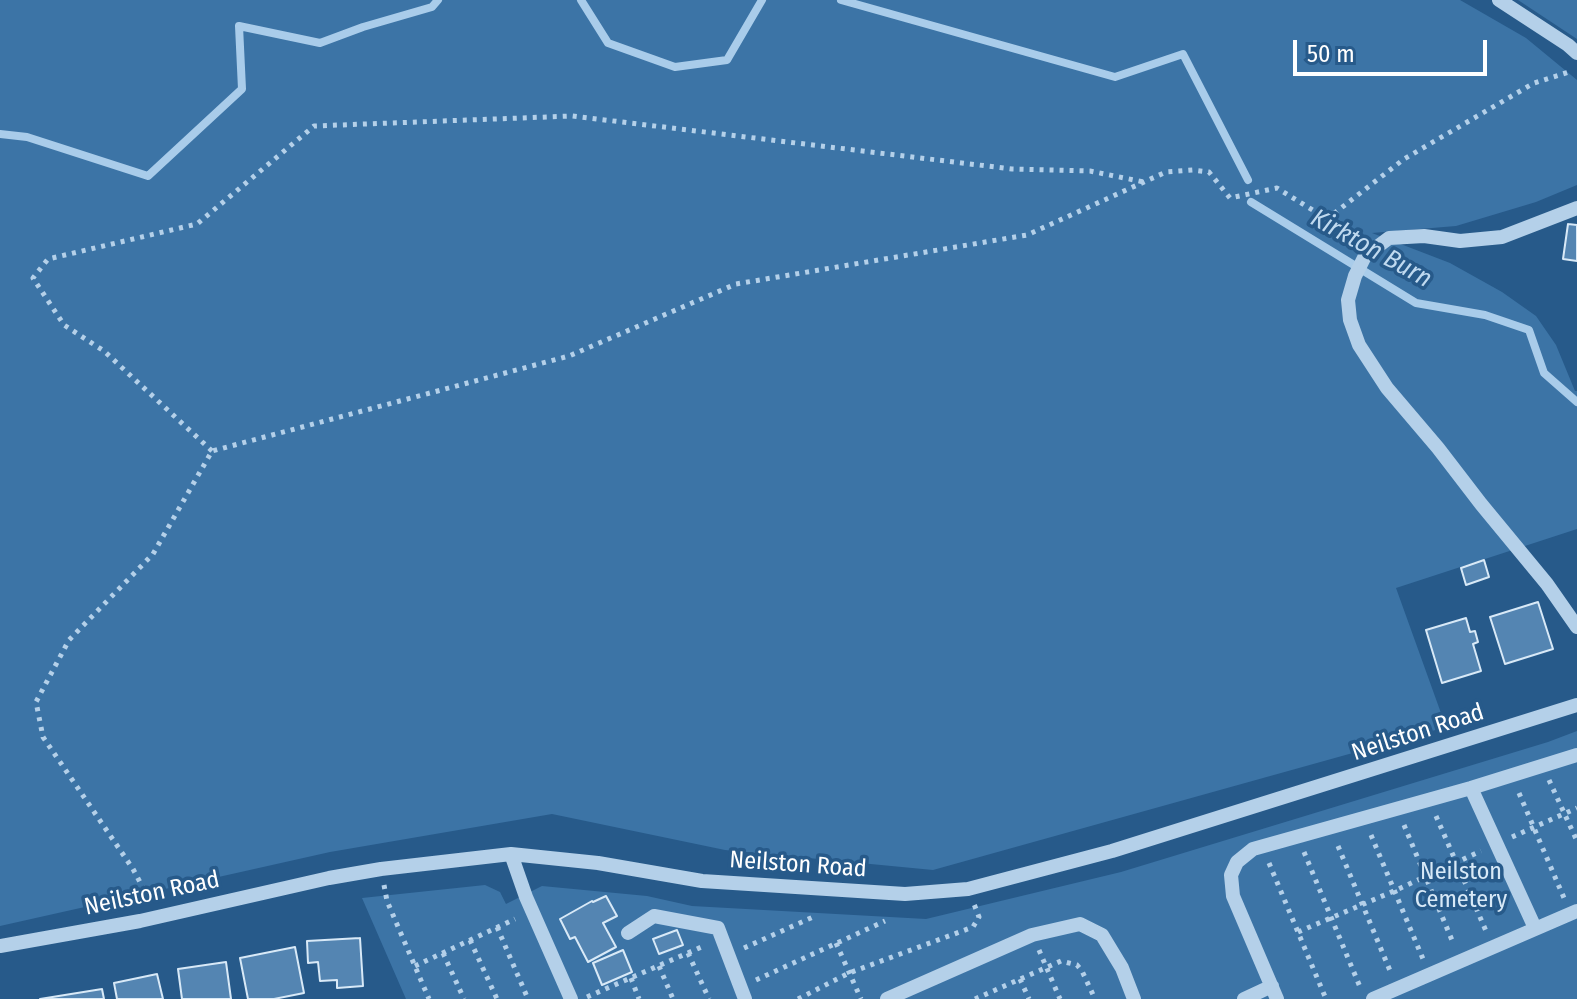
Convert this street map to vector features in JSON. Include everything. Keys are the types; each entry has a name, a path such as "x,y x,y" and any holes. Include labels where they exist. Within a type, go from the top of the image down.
{"street":[{"path":"1499,0 1577,53"},
{"path":"1577,208 1502,237 1460,241 1424,236 1389,238 1365,256 1348,300 1350,320 1359,345 1387,388 1547,584 1577,627"},
{"name":"Neilston Road","path":"0,946 159,917 329,878 511,854 598,863 702,881 905,894 968,889 1112,851 1577,705"},
{"path":"1244,999 1274,992 1233,896 1231,875 1237,862 1253,849 1577,755"},
{"path":"1471,788 1535,928"},
{"path":"511,854 571,999"},
{"path":"1373,999 1574,912"},
{"path":"628,933 654,916 718,928 743,993"},
{"path":"887,999 1032,935 1080,924 1102,935 1122,968 1134,999"}],"path":[{"path":"159,917 133,869 43,737 36,702 69,640 153,554 212,451 569,356 736,284 1027,235 1166,172 1209,172 1230,198 1277,188 1327,219 1404,159 1534,83 1577,70"},
{"path":"212,451 104,351 64,325 33,278 48,259 197,224 314,126 572,116 1012,169 1090,171 1144,182"},
{"path":"1543,765 1577,841"},
{"path":"1511,775 1574,912"},
{"path":"1429,800 1492,947"},
{"path":"1298,932 1577,808"},
{"path":"1397,809 1461,961"},
{"path":"1364,818 1429,975"},
{"path":"1330,828 1397,989"},
{"path":"1297,837 1365,999"},
{"path":"1262,847 1326,999"},
{"path":"381,869 387,901 429,999"},
{"path":"798,999 849,973 973,927 979,917 968,889"},
{"path":"415,966 532,911"},
{"path":"728,956 813,917"},
{"path":"743,993 836,943 885,921"},
{"path":"497,927 528,999"},
{"path":"1032,935 1060,999"},
{"path":"583,999 722,939"},
{"path":"470,940 497,999"},
{"path":"836,943 861,999"},
{"path":"443,953 464,999"},
{"path":"688,953 709,999"},
{"path":"975,999 991,996 1061,961 1077,965 1095,999"},
{"path":"659,966 673,999"},
{"path":"631,978 639,999"},
{"path":"1020,979 1029,999"},
{"path":"603,990 607,999"}],"green space":[{"path":"0,0 1460,0 1526,38 1577,80 1577,185 1536,202 1456,226 1372,233 1450,263 1502,292 1536,316 1556,345 1577,391 1577,529 1396,588 1446,727 933,870 725,850 552,814 330,852 0,926"},
{"path":"1518,0 1577,0 1577,39"},
{"name":"Neilston Cemetery","path":"1577,731 1577,999 406,999 362,898 485,885 500,892 506,904 542,886 647,896 692,906 926,919 1121,872"}],"building":[{"path":"1568,224 1577,225 1577,261 1563,259"},
{"path":"1484,560 1489,577 1466,585 1461,568"},
{"path":"1538,602 1553,649 1505,664 1490,617"},
{"path":"1466,618 1470,632 1475,631 1478,642 1473,644 1481,671 1442,683 1426,630"},
{"path":"606,896 617,916 603,923 616,947 588,962 575,937 570,939 560,919"},
{"path":"677,930 683,945 659,954 653,939"},
{"path":"360,938 363,986 337,988 337,980 320,981 318,962 308,963 307,941"},
{"path":"295,947 304,993 274,999 248,999 240,958"},
{"path":"623,950 632,972 602,985 593,963"},
{"path":"226,962 231,999 182,999 178,969"},
{"path":"157,974 163,999 117,999 114,983"},
{"path":"102,989 104,999 40,999"}],"waterway":[{"name":"Kirkton Burn","path":"0,134 27,137 148,176 242,89 239,26 320,43 432,7 438,0"},
{"name":"Kirkton Burn","path":"581,0 608,43 675,67 727,60 762,0"},
{"name":"Kirkton Burn","path":"841,0 1115,77 1183,54 1248,180"},
{"name":"Kirkton Burn","path":"1251,202 1416,303 1485,315 1529,330 1544,373 1577,402"}]}
